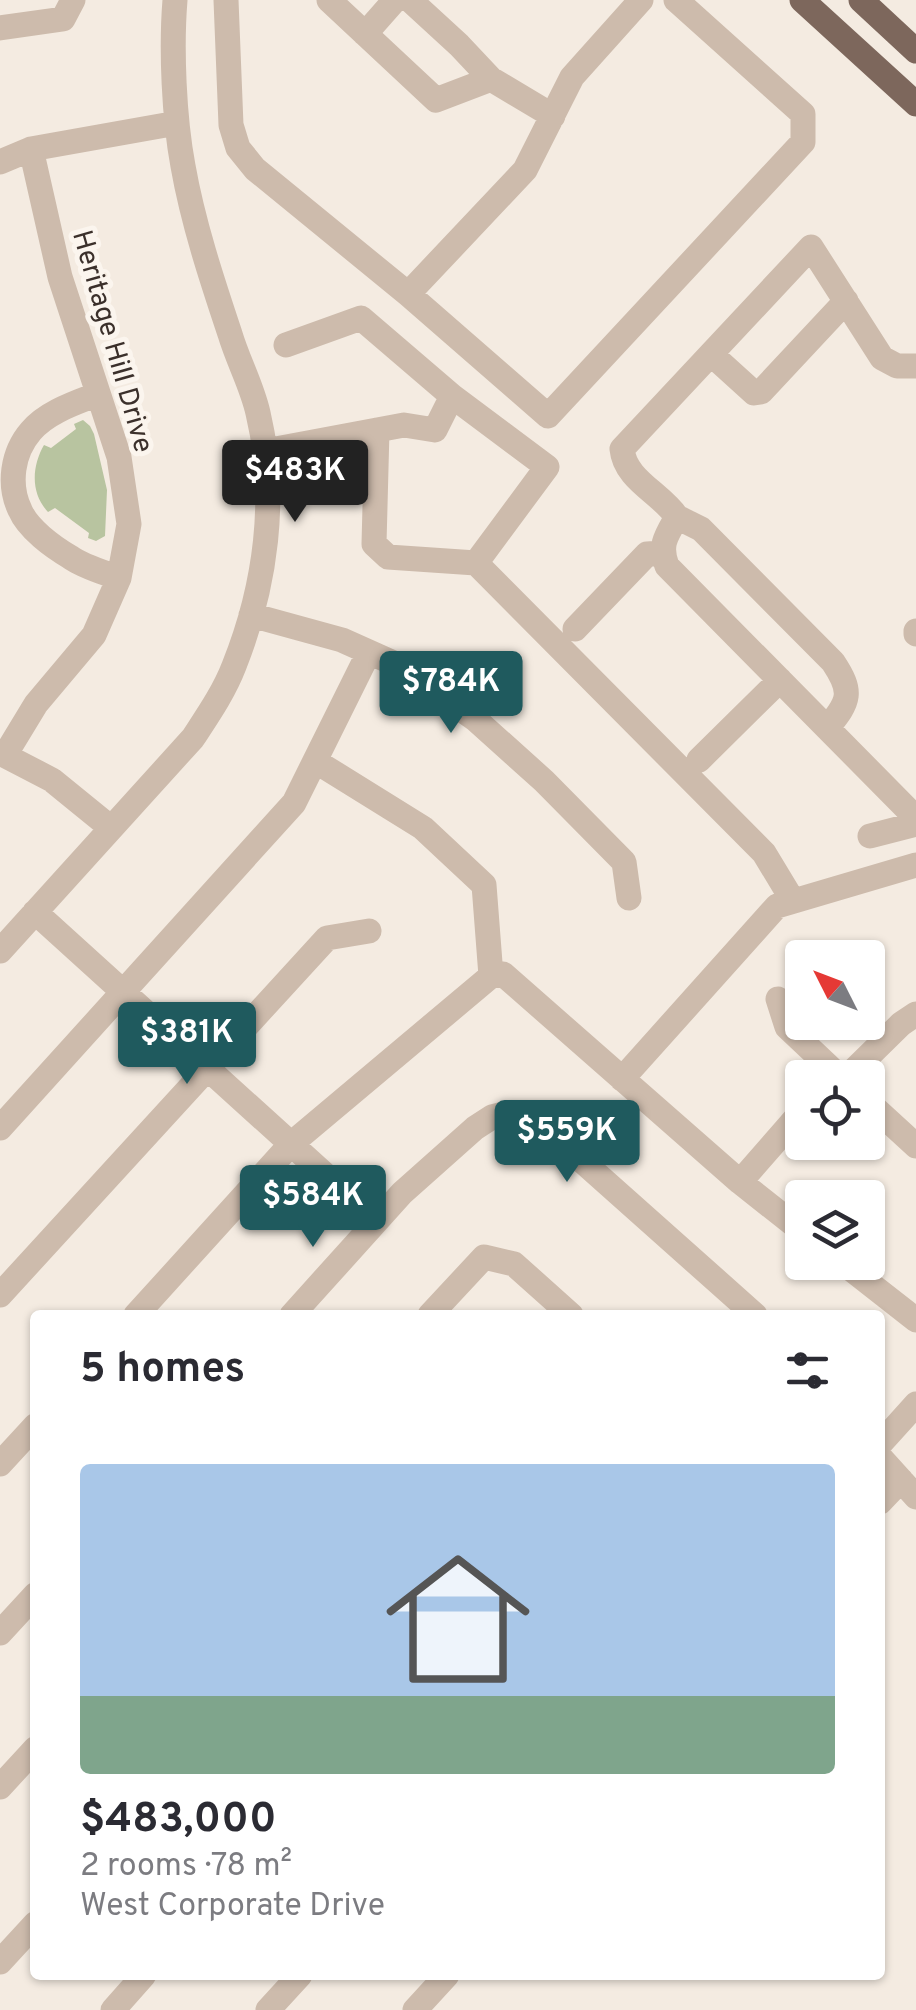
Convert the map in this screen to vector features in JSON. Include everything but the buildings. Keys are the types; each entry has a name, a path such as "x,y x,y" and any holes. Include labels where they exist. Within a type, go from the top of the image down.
{"main road":[{"path":"802,0 916,104"},
{"path":"861,0 916,51"}],"street":[{"path":"0,28 62,19 73,0"},
{"path":"0,951 193,738 234,666 264,560 269,506 258,411 231,338 183,167 177,122 175,0"},
{"path":"226,0 231,125 238,148 255,169 408,294 548,416 803,142 803,114 676,0"},
{"path":"328,0 436,100 491,79"},
{"path":"364,34 396,0"},
{"path":"410,0 491,79 553,116"},
{"path":"408,294 525,170 572,78 641,0"},
{"path":"0,162 32,149 177,122"},
{"name":"Heritage Hill Drive","path":"2,754 36,704 94,634 120,578 129,524 120,457 60,277 32,149"},
{"path":"828,728 844,708 847,692 845,680 832,662 702,529 676,517 668,504 632,474 622,449 811,247 882,358 897,366 916,366"},
{"path":"711,354 754,393 762,392 846,301"},
{"path":"286,345 361,318 452,396 547,467 476,563"},
{"path":"98,394 62,408 31,430 14,458 13,486 20,513 38,533 72,559 120,578"},
{"path":"265,451 404,425 435,430 452,396"},
{"path":"377,430 374,544 388,557 476,563 764,852 793,901"},
{"path":"676,517 665,537 662,553 667,566 916,821 870,836"},
{"path":"575,630 647,554 662,553"},
{"path":"251,615 342,640 370,652 400,666 475,719 544,781 624,862 629,898"},
{"path":"0,1128 294,804 370,652"},
{"path":"699,760 780,680"},
{"path":"2,754 52,780 112,828"},
{"path":"315,761 423,828 484,886 491,976"},
{"path":"622,1079 777,906 916,865"},
{"path":"35,912 376,1221"},
{"path":"0,1295 327,938 369,931"},
{"path":"141,1310 291,1144 491,976 503,974 785,1218"},
{"path":"778,998 787,1028 822,1060"},
{"path":"858,1060 916,1014"},
{"path":"296,1310 402,1194 475,1128 492,1117 520,1112 536,1120 749,1310"},
{"path":"885,1118 916,1146"},
{"path":"740,1182 785,1130"},
{"path":"435,1310 484,1257 514,1264 565,1310"},
{"path":"865,1280 916,1320"},
{"path":"885,1438 916,1404"},
{"path":"0,1464 30,1431"},
{"path":"885,1463 908,1488 885,1500"},
{"path":"0,1633 30,1600"},
{"path":"0,1787 30,1754"},
{"path":"0,1962 30,1929"},
{"path":"112,2010 139,1980"},
{"path":"268,2010 295,1980"},
{"path":"415,2010 442,1980"}],"green space":[{"path":"83,420 94,434 107,490 105,536 96,541 55,508 48,512 36,488 35,470 44,445 51,448"}]}
